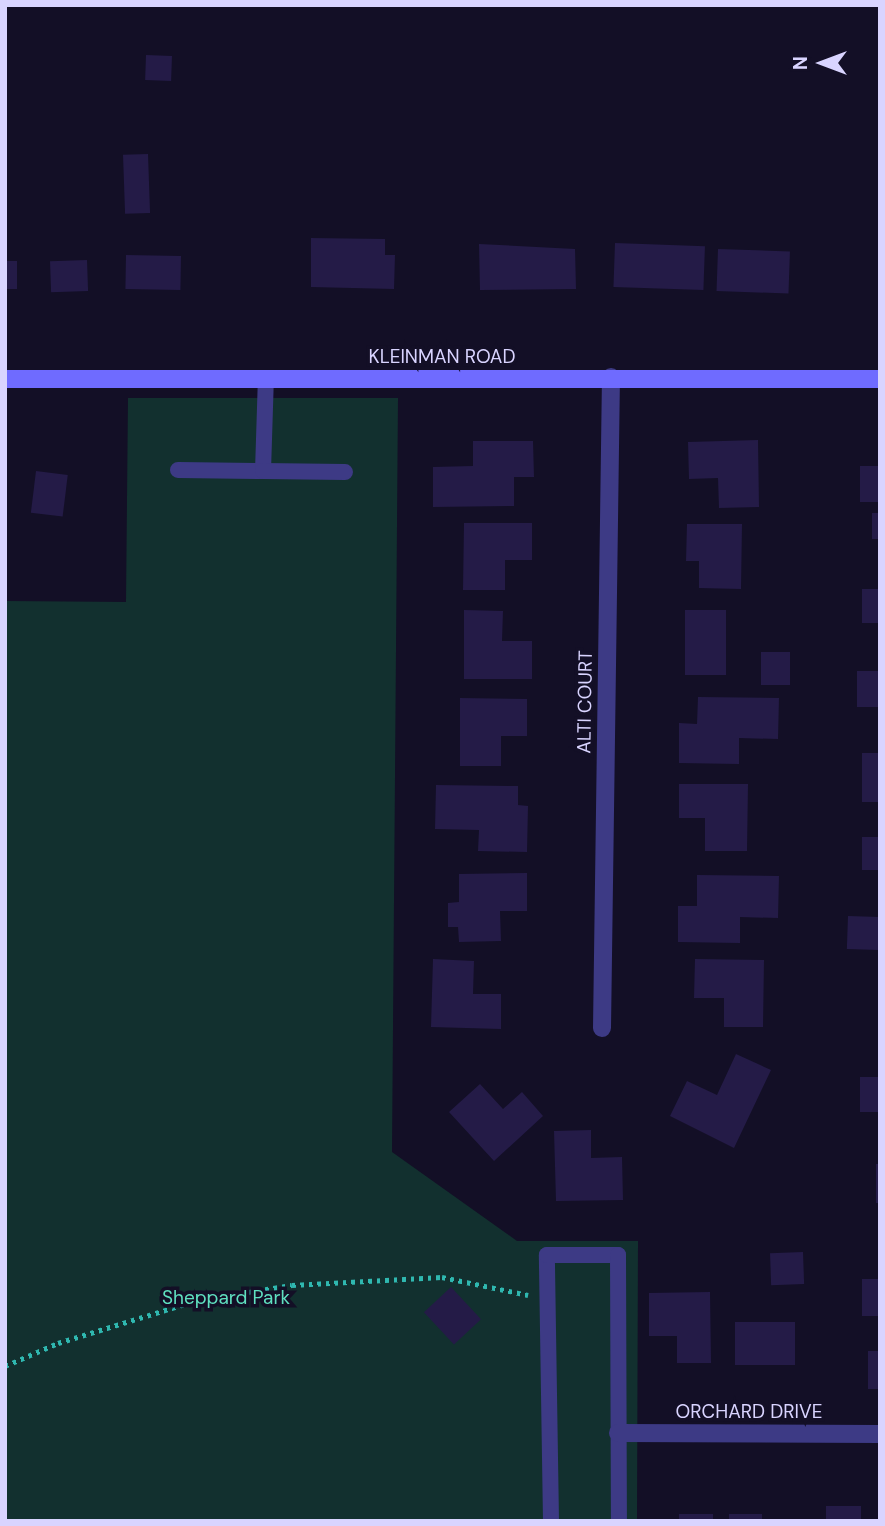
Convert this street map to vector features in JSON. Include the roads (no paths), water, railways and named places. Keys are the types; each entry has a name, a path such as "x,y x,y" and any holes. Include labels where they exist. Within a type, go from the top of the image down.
{"street":[{"name":"ALTI COURT","path":"602,1028 611,377"},
{"name":"KLEINMAN ROAD","path":"5,379 880,379"},
{"name":"ORCHARD DRIVE","path":"618,1433 880,1434"}],"lane":[{"path":"263,471 266,378"},
{"path":"178,470 345,472"},
{"path":"551,1521 547,1255 618,1255 619,1521"}],"park label":[{"name":"Sheppard Park","path":"226,1298"}]}
